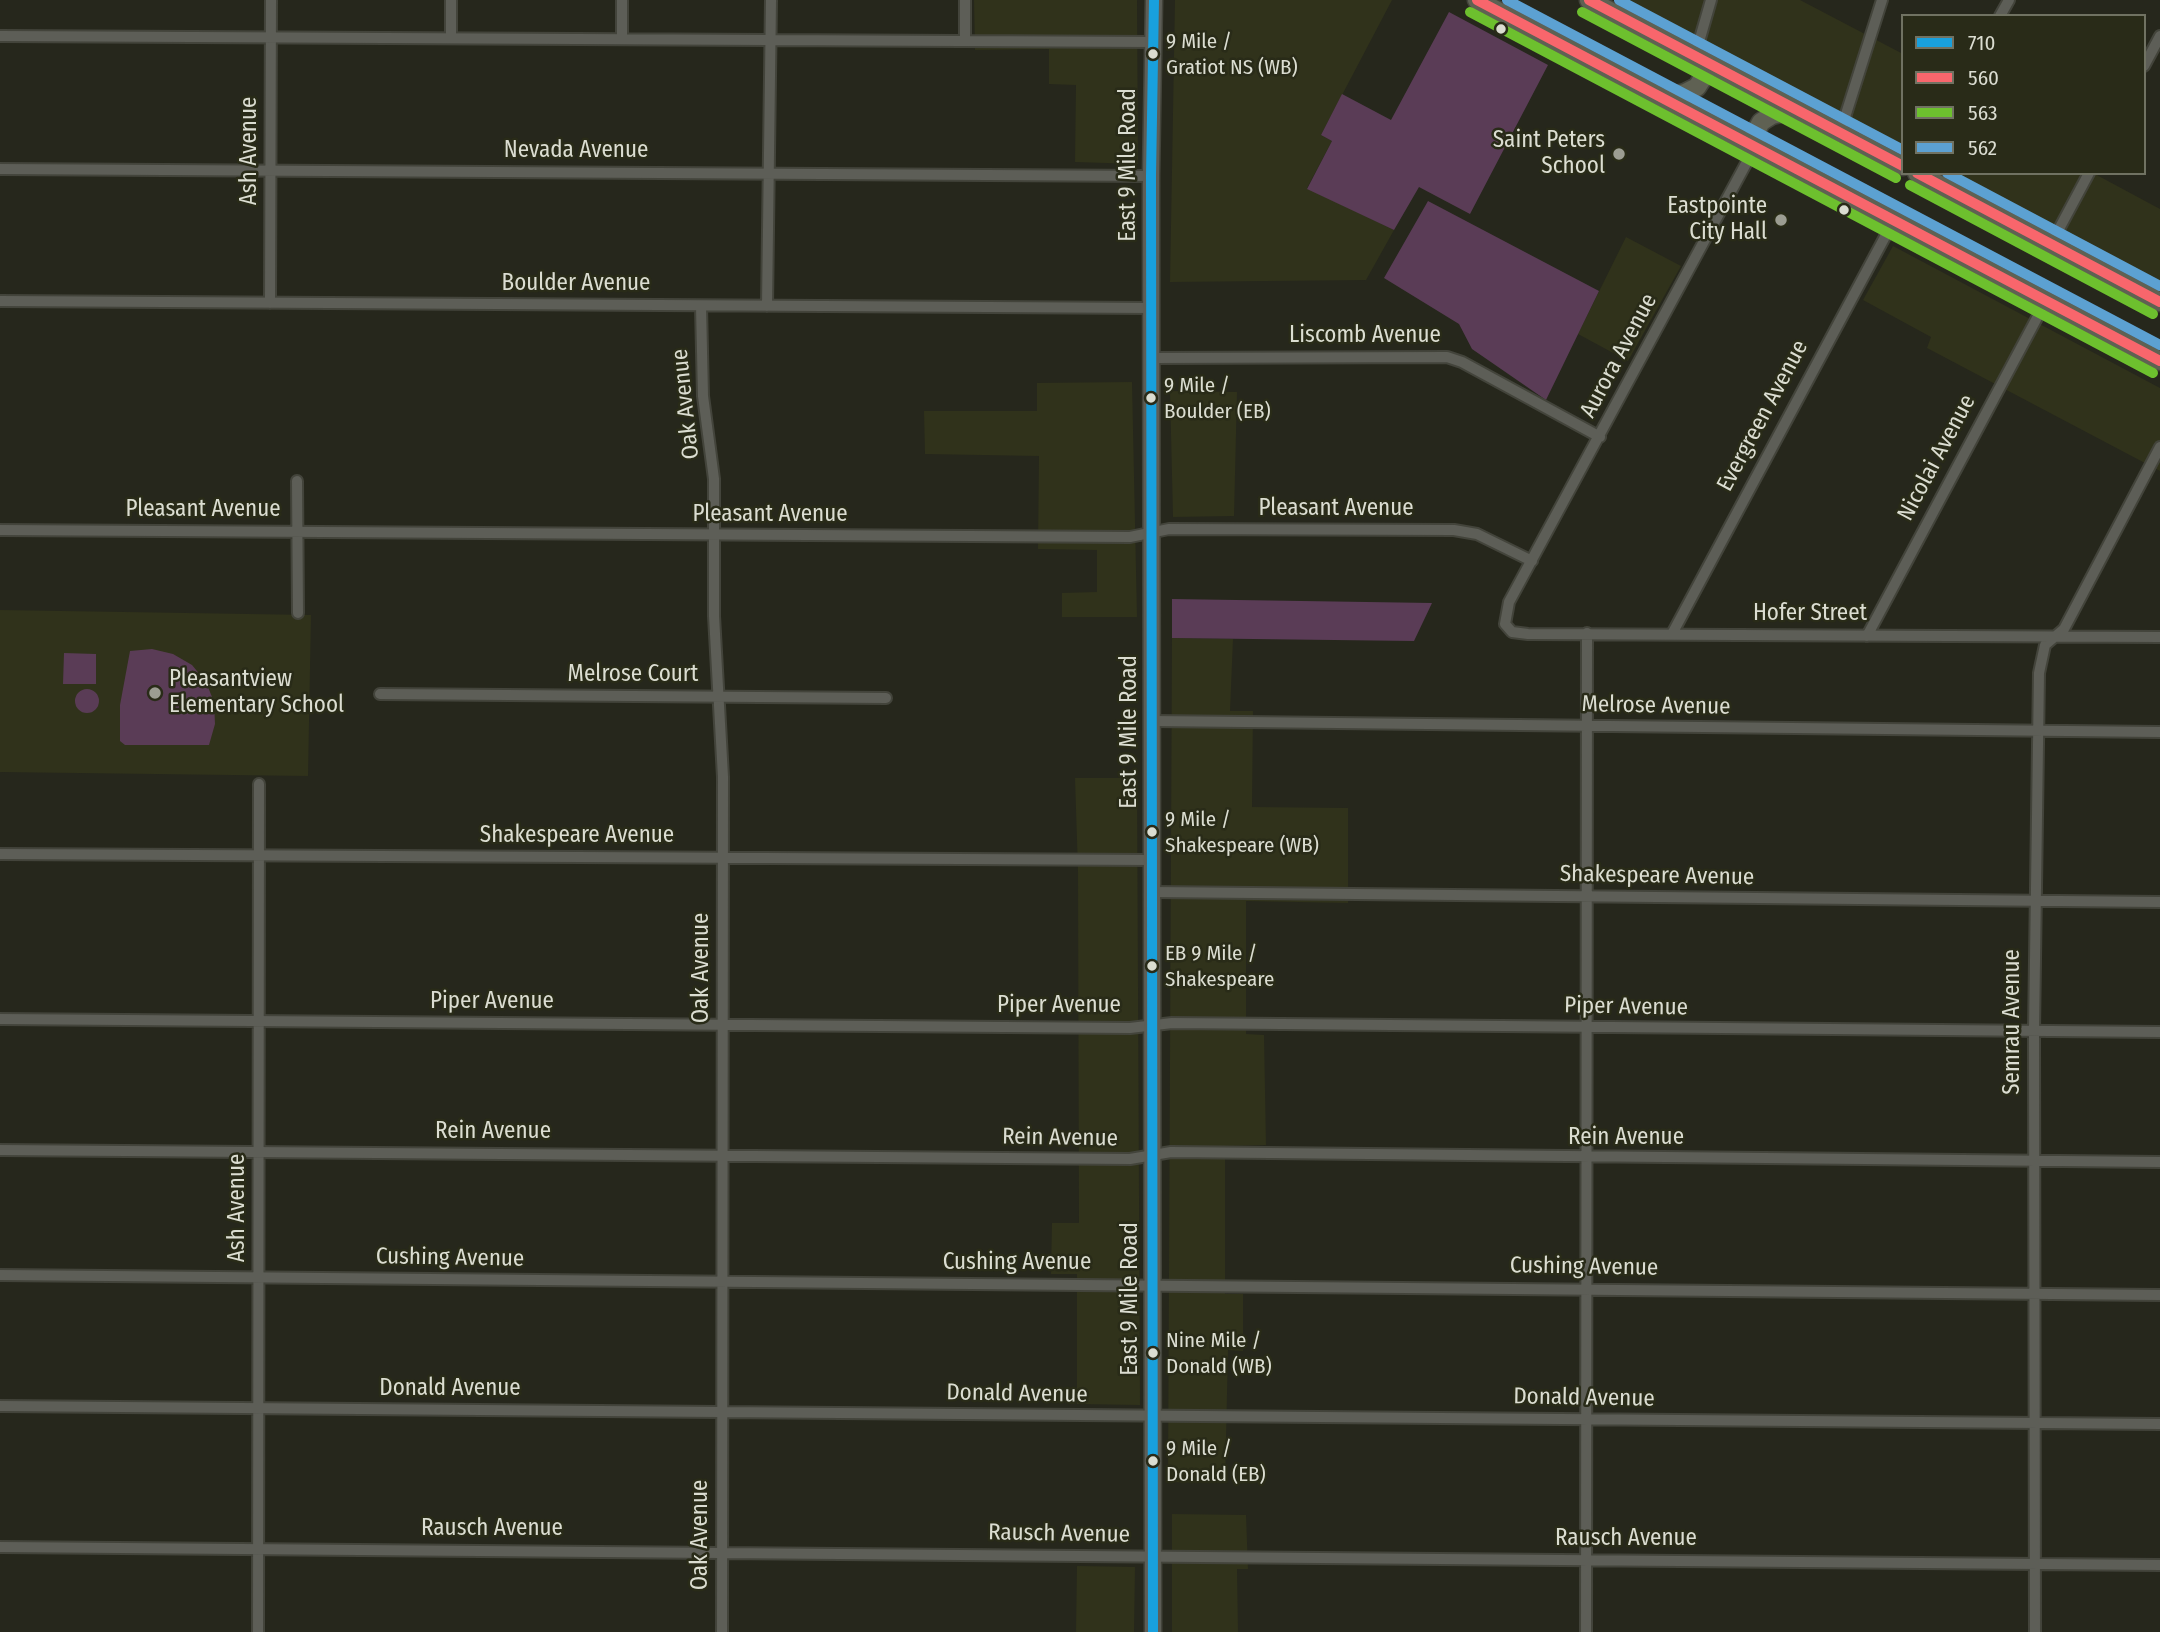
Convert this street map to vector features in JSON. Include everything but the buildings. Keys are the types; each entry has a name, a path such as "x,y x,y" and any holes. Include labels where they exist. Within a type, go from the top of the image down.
{"main road":[{"name":"East 9 Mile Road","path":"1153,1632 1152,1416 1155,1284 1151,176 1154,0"},
{"path":"1477,0 2160,361"},
{"path":"1590,0 1901,165"},
{"path":"1663,98 1697,87 1704,76 1700,58"},
{"path":"1755,148 1755,133 1761,122 1772,115 1795,109"},
{"path":"1921,175 2160,302"}],"street":[{"name":"Ash Avenue","path":"270,303 271,0"},
{"path":"451,0 451,38"},
{"path":"622,0 622,37"},
{"path":"767,306 771,0"},
{"path":"965,0 965,40"},
{"path":"1700,58 1711,0"},
{"path":"1840,132 1882,0"},
{"path":"0,36 622,37 1153,42"},
{"path":"2146,62 2160,36"},
{"name":"Aurora Avenue","path":"1518,584 1755,148"},
{"name":"Nevada Avenue","path":"0,169 1151,176"},
{"path":"2051,244 2088,175"},
{"name":"Evergreen Avenue","path":"1672,634 1894,220"},
{"name":"Boulder Avenue","path":"0,301 1152,308"},
{"name":"Nicolai Avenue","path":"1867,636 2046,302"},
{"name":"Oak Avenue","path":"701,306 703,396 714,479 713,535 723,777 722,1632"},
{"name":"Liscomb Avenue","path":"1152,358 1447,357 1462,362 1600,437"},
{"name":"Semrau Avenue","path":"2035,1632 2034,1031 2038,731 2042,655 2045,645 2064,629 2160,447"},
{"path":"297,481 298,614"},
{"name":"Pleasant Avenue","path":"0,530 1129,537 1170,528 1467,531 1532,561"},
{"name":"Hofer Street","path":"1518,584 1506,611 1505,624 1512,632 2160,637"},
{"path":"1586,1632 1587,634"},
{"name":"Melrose Court","path":"380,694 886,698"},
{"name":"Melrose Avenue","path":"1153,721 2159,732"},
{"name":"Ash Avenue","path":"258,1632 259,784"},
{"name":"Shakespeare Avenue","path":"0,854 1153,860"},
{"name":"Shakespeare Avenue","path":"1153,892 2160,902"},
{"name":"Piper Avenue","path":"0,1019 1154,1027 1172,1023 2160,1032"},
{"name":"Rein Avenue","path":"0,1150 1130,1159 1171,1152 2160,1162"},
{"name":"Cushing Avenue","path":"0,1275 2160,1294"},
{"name":"Donald Avenue","path":"0,1406 2160,1424"},
{"name":"Rausch Avenue","path":"0,1547 2160,1564"}],"shaded area":[{"path":"974,0 1137,0 1138,164 1075,162 1076,85 1049,84 1049,49 975,50"},
{"path":"1175,0 1392,0 1321,135 1332,141 1307,188 1394,230 1366,280 1170,282"},
{"path":"1616,0 1800,0 1901,53 1901,151"},
{"path":"1449,12 1548,65 1470,214 1419,187 1394,230 1307,189 1332,141 1321,135 1342,94 1391,120"},
{"path":"1946,175 2097,175 2160,209 2160,288"},
{"path":"1428,201 1599,291 1546,400 1472,349 1459,324 1384,278"},
{"path":"1626,237 1681,266 1628,361 1578,334"},
{"path":"1893,246 2160,388 2160,471 1927,348 1931,337 1863,300"},
{"path":"1132,382 1137,617 1062,617 1062,593 1097,592 1097,550 1038,549 1039,456 925,454 924,411 1037,411 1037,383"},
{"path":"1170,391 1237,392 1234,516 1173,517"},
{"path":"1172,599 1432,603 1414,641 1172,638"},
{"name":"Pleasantview Elementary School","path":"0,610 311,615 308,776 0,772"},
{"path":"1172,638 1233,639 1230,711 1253,711 1252,807 1348,808 1348,903 1246,901 1246,1034 1264,1035 1266,1145 1225,1146 1225,1294 1243,1294 1243,1351 1228,1350 1225,1483 1168,1482"},
{"path":"152,649 173,654 192,665 206,682 214,702 215,724 209,745 125,745 120,741 120,705 130,651"},
{"path":"64,653 96,654 96,684 63,684"},
{"path":"87,689 96,692 99,701 96,710 87,713 78,710 75,701 78,692"},
{"path":"1075,778 1137,778 1140,1405 1077,1404 1077,1274 1051,1274 1052,1223 1079,1223 1078,871"},
{"path":"1172,1514 1246,1515 1248,1569 1237,1569 1238,1632 1172,1632"},
{"path":"1077,1566 1135,1567 1134,1632 1076,1632"}],"transit line":[{"name":"710","path":"1153,1632 1151,176 1154,0"},
{"name":"560","path":"1477,0 2160,361"},
{"name":"562","path":"1507,0 2160,345"},
{"name":"560","path":"1589,0 1901,165"},
{"name":"562","path":"1619,0 1901,149"},
{"name":"563","path":"1470,12 2153,373"},
{"name":"563","path":"1582,12 1896,178"},
{"name":"560","path":"1921,175 2160,302"},
{"name":"562","path":"1951,175 2160,286"},
{"name":"563","path":"1910,185 2153,314"}],"place":[{"name":"9 Mile / Gratiot NS (WB)","path":"1153,54"},
{"name":"Saint Peters School","path":"1619,154"},
{"name":"Eastpointe City Hall","path":"1781,220"},
{"name":"9 Mile / Boulder (EB)","path":"1151,398"},
{"name":"Pleasantview Elementary School","path":"155,693"},
{"name":"9 Mile / Shakespeare (WB)","path":"1152,832"},
{"name":"EB 9 Mile / Shakespeare","path":"1152,966"},
{"name":"Nine Mile / Donald (WB)","path":"1153,1353"},
{"name":"9 Mile / Donald (EB)","path":"1153,1461"}]}
